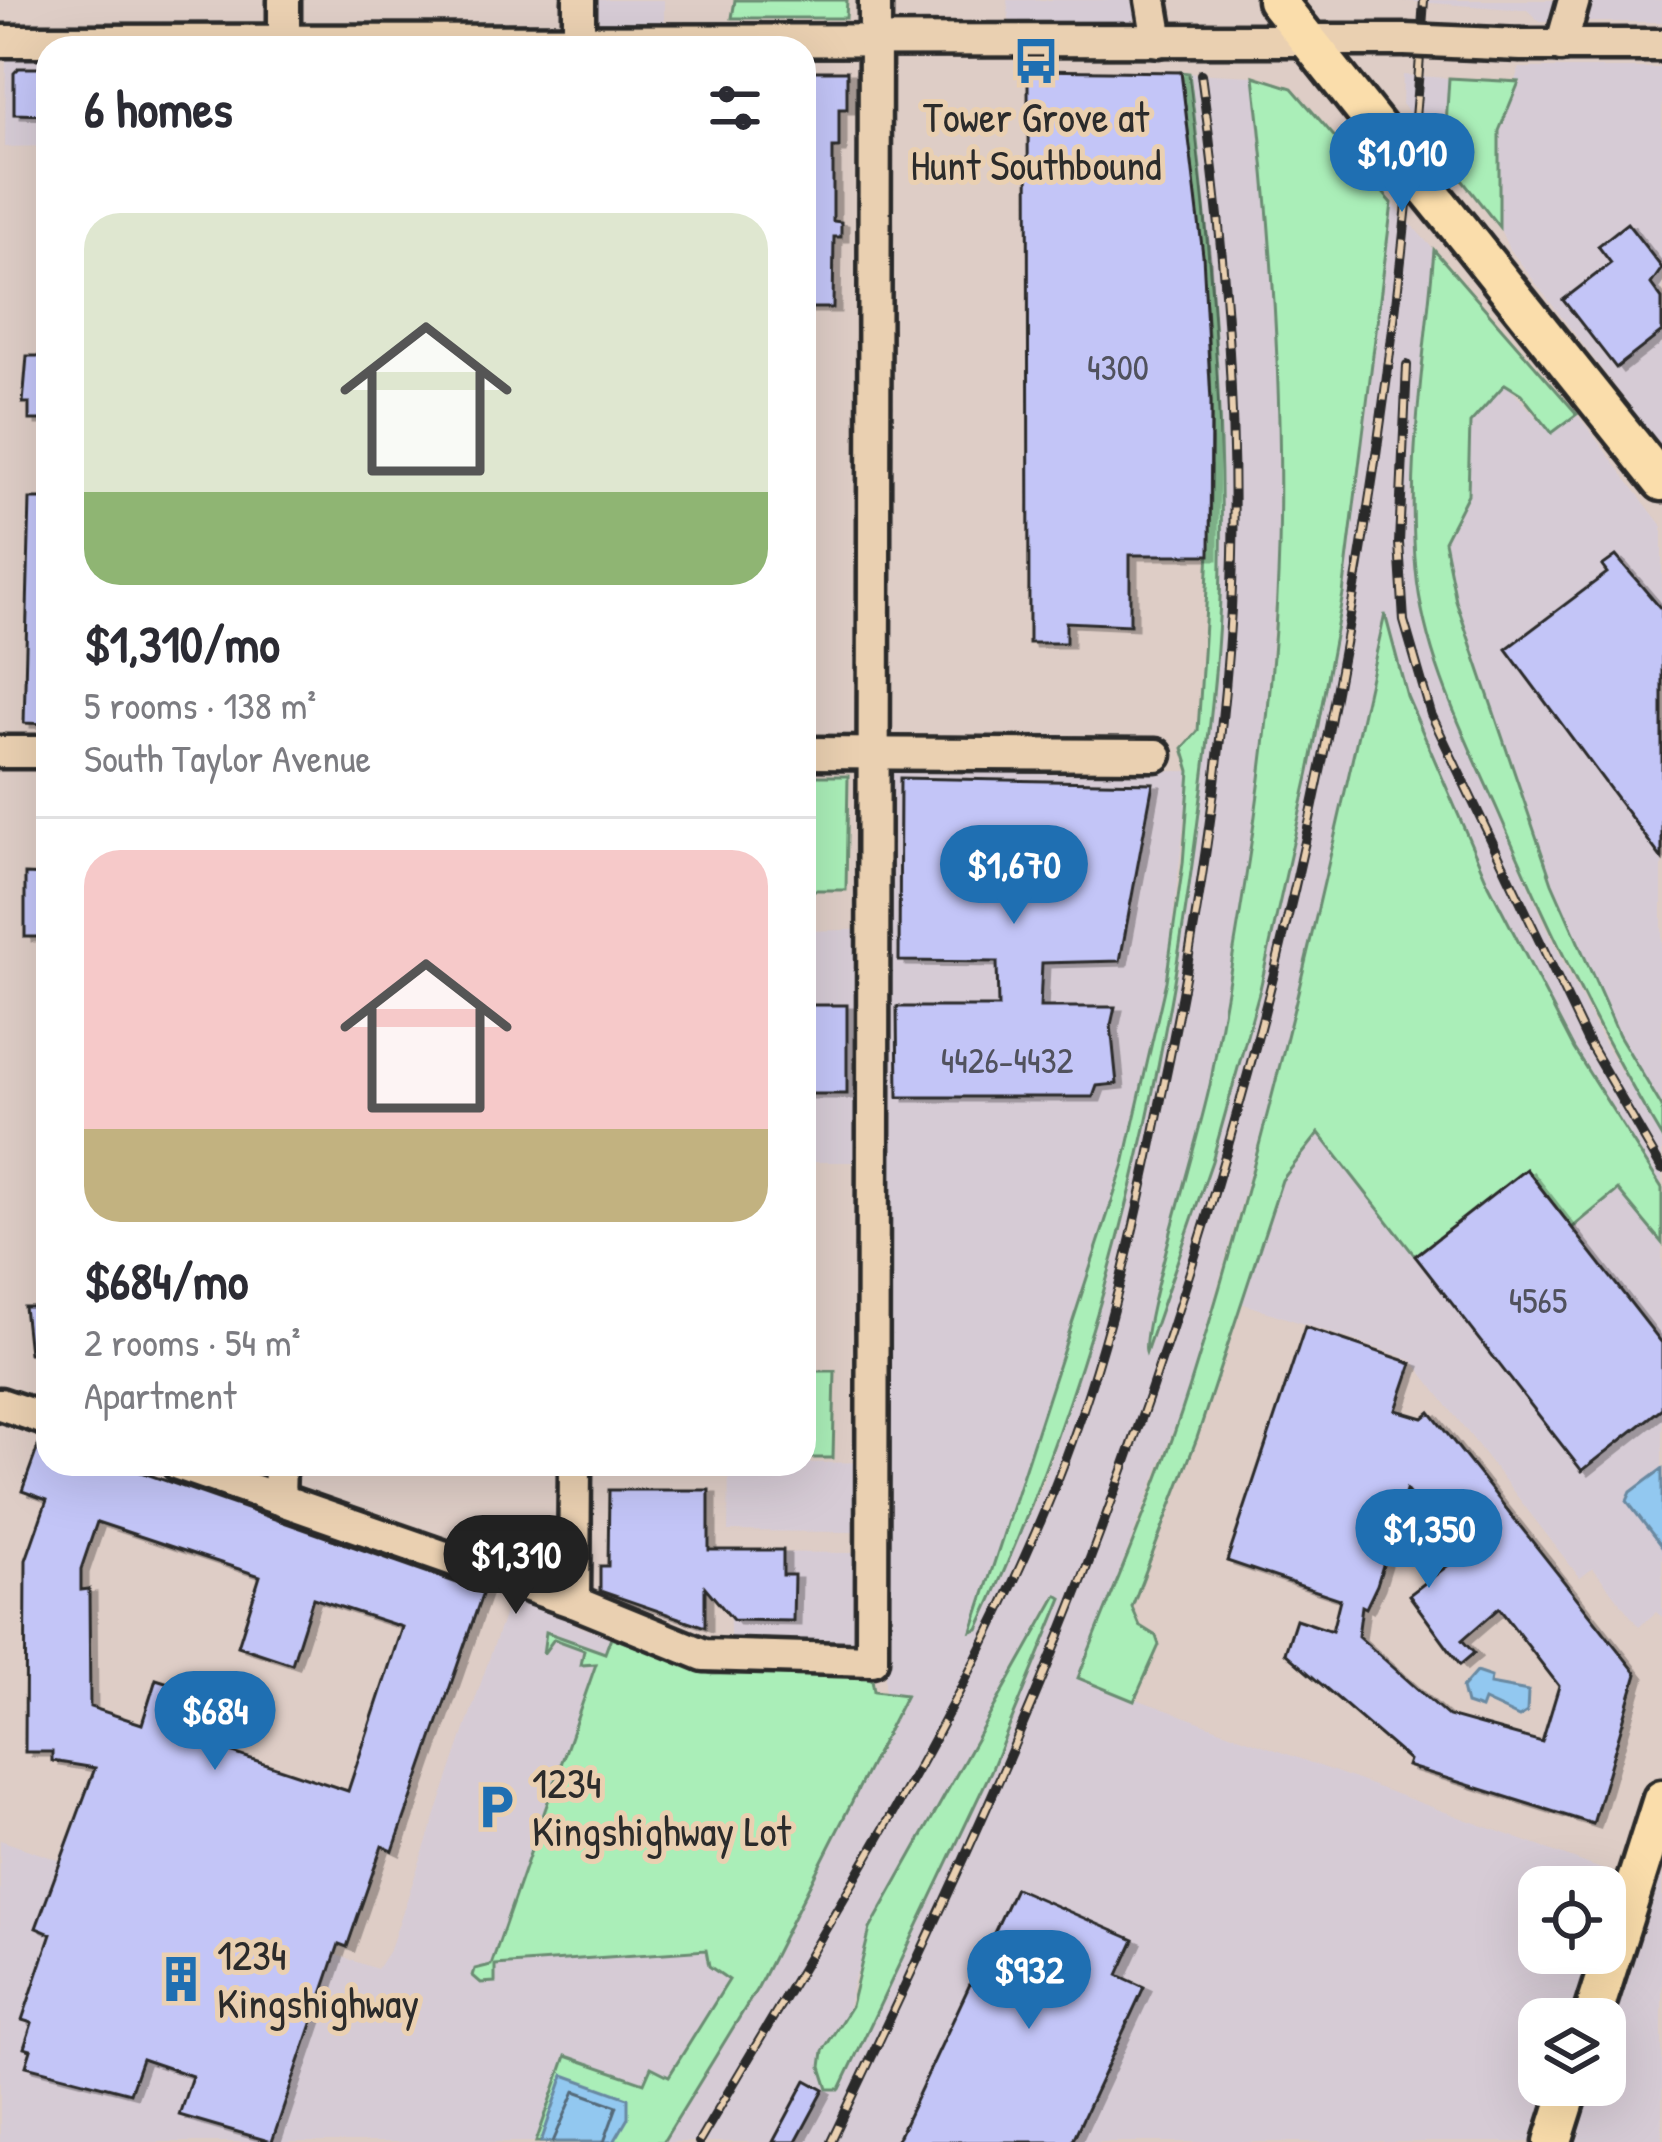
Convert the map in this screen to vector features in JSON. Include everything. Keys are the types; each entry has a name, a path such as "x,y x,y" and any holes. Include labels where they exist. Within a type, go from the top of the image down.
{"main road":[{"path":"1276,0 1662,482"},
{"path":"1599,1998 1662,1799"},
{"path":"1553,2142 1564,2106"}],"street":[{"path":"284,0 284,36"},
{"path":"579,0 579,36"},
{"path":"213,1476 574,1602 704,1655 872,1660 875,0"},
{"path":"1151,0 1158,41"},
{"path":"1561,46 1574,0"},
{"path":"816,43 1405,40 1662,45"},
{"path":"0,41 36,42"},
{"path":"0,752 36,752"},
{"path":"816,753 1156,755"},
{"path":"0,1404 36,1416"},
{"path":"279,1499 280,1476"},
{"path":"574,1602 575,1476"}],"shaded area":[{"path":"591,0 664,0 664,26 601,26"},
{"path":"1007,0 1135,0 1136,16 1129,25 1010,26"},
{"path":"1389,0 1662,0 1662,22 1540,22 1527,10"},
{"path":"36,58 36,146 5,147 6,60"},
{"path":"1519,68 1662,68 1662,448 1508,247 1499,227 1499,131"},
{"path":"1189,73 1254,76 1277,312 1279,552 1263,760 1242,914 1209,1092 1146,1352 1212,1161 1260,989 1309,772 1343,594 1392,203 1434,250 1411,498 1424,628 1446,695 1552,939 1604,1043 1662,1138 1662,1188 1574,1049 1487,881 1407,696 1386,618 1297,1005 1189,1389 1079,1678 1593,1866 1518,1866 1518,1974 1626,1974 1626,1878 1653,1888 1662,1863 1662,2142 663,2142 758,1987 906,1696 885,1693 885,1648 730,1639 729,1552 857,1553 858,1532 728,1531 729,1476 816,1476 816,1463 883,1462 884,1162 816,1162 816,931 886,929 888,773 1190,771 1166,981 1124,1164 973,1631 1043,1485 1122,1231 1178,968 1213,677 1219,389","holes":["1061,1597 991,1771 840,2088 823,2051 844,2023 855,1976 1052,1600"]},
{"path":"1403,75 1449,78 1444,157 1402,104"},
{"path":"1505,383 1552,433 1577,414 1662,526 1662,1107 1619,1036 1552,883 1456,601 1444,541 1468,494 1470,423"},
{"path":"1402,802 1618,1189 1662,1243 1662,1617 1656,1612 1639,1627 1593,1568 1580,1578 1412,1360 1241,1303 1282,1180 1320,1132"},
{"path":"513,1589 582,1613 578,1626 611,1637 501,1957 774,1936 647,2142 0,2142 0,1840 377,1969 390,1949"}],"green space":[{"path":"735,0 847,0 846,18 732,18"},
{"path":"1181,72 1189,73 1209,256 1221,501 1215,668 1195,843 1162,1046 1116,1245 1056,1439 978,1629 972,1631 1124,1164 1166,981 1183,864 1190,771 1183,748 1198,731 1212,442 1204,278"},
{"path":"1254,76 1292,88 1392,203 1343,594 1309,772 1260,989 1212,1161 1146,1352 1152,1307 1211,1080 1245,882 1271,682 1279,548 1278,370"},
{"path":"1449,78 1519,82 1499,131 1499,227 1444,157"},
{"path":"1434,250 1577,414 1552,433 1521,394 1505,384 1470,423 1468,494 1444,541 1456,601 1552,883 1619,1035 1662,1107 1662,1138 1595,1018 1535,895 1459,723 1427,633 1416,570 1413,490"},
{"path":"1385,614 1407,696 1487,881 1574,1049 1662,1188 1662,1243 1618,1190 1572,1228 1526,1169 1415,1256 1319,1133 1282,1180 1197,1438 1132,1607 1140,1626 1156,1636 1159,1645 1134,1701 1078,1678 1164,1462 1218,1293 1295,1003"},
{"path":"816,776 848,776 846,890 816,890"},
{"path":"816,1371 835,1371 833,1458 816,1458"},
{"path":"1057,1595 1062,1598 991,1771 840,2089 828,2089 821,2067 823,2051 851,2006 870,1929"},
{"path":"546,1632 605,1653 611,1637 712,1674 851,1673 872,1679 874,1691 906,1695 758,1987 663,2142 536,2142 566,2056 644,2083 651,2067 669,2076 729,1980 709,1966 706,1950 495,1965 495,1982 481,1983 473,1976 475,1969 491,1965 596,1664 581,1665 584,1650 554,1639 543,1654"}],"water":[{"path":"1662,1469 1662,1547 1627,1501 1631,1492"},
{"path":"1476,1672 1491,1677 1490,1684 1528,1691 1527,1712 1519,1717 1484,1701 1481,1709 1466,1704 1462,1688"},
{"path":"564,2075 628,2098 628,2118 614,2142 541,2142"}],"building":[{"path":"19,68 36,68 36,115 14,114 14,73"},
{"path":"1028,70 1181,72 1203,255 1211,402 1210,555 1130,555 1130,625 1066,622 1066,643 1029,643"},
{"path":"816,71 847,71 847,109 839,109 839,148 833,148 833,221 841,222 841,237 834,237 833,308 816,308"},
{"path":"1627,223 1662,268 1651,284 1662,299 1662,332 1616,368 1563,300 1611,263 1598,246"},
{"path":"27,356 36,356 36,420 29,420 29,403 23,403"},
{"path":"30,499 36,499 36,724 24,723"},
{"path":"1616,556 1662,610 1662,859 1506,649 1607,573 1602,566"},
{"path":"900,778 1153,783 1120,961 1042,963 1040,1007 1115,1007 1111,1025 1117,1084 1097,1086 1093,1097 898,1097 897,1007 998,1007 997,962 899,961"},
{"path":"25,874 36,874 36,937 25,937"},
{"path":"816,1005 847,1005 847,1094 816,1094"},
{"path":"1526,1169 1662,1343 1662,1408 1582,1471 1415,1256"},
{"path":"24,1307 36,1307 36,1353 29,1353"},
{"path":"1305,1327 1412,1363 1396,1410 1423,1418 1430,1412 1637,1674 1593,1824 1407,1766 1409,1760 1285,1653 1296,1619 1332,1631 1340,1599 1227,1561","holes":["1406,1490 1459,1557 1409,1595 1460,1665 1474,1653 1462,1640 1499,1608 1559,1686 1542,1742 1448,1716 1358,1636 1362,1606 1366,1608 1377,1585"]},
{"path":"36,1452 36,1476 152,1476 483,1592 393,1851 382,1846 347,1947 339,1944 272,2142 179,2115 192,2076 142,2059 130,2093 26,2066 31,2050 24,2048 32,2023 22,2020 51,1934 36,1928 95,1768 52,1761 52,1752 25,1752 26,1560 47,1500 22,1491","holes":["97,1522 260,1576 238,1646 292,1664 313,1598 402,1627 348,1791 200,1742 218,1686 179,1673 175,1685 156,1679 142,1724 90,1707 89,1589 81,1590 81,1569"]},
{"path":"609,1490 709,1490 709,1550 783,1550 783,1575 794,1575 793,1621 733,1620 705,1587 705,1627 600,1591 600,1566 608,1566"},
{"path":"1015,1888 1134,1940 1118,1975 1144,1987 1072,2142 896,2142"},
{"path":"806,2080 824,2090 796,2142 773,2142"}],"railway":[{"path":"831,2142 967,1852 1062,1631 1159,1368 1219,1177 1271,985 1354,595 1384,397 1424,0"},
{"path":"699,2142 883,1831 970,1672 1065,1461 1124,1267 1194,929 1213,801 1231,609 1228,341 1201,74"},
{"path":"1407,365 1399,543 1404,621 1431,714 1588,1042 1662,1169"}],"place":[{"name":"Tower Grove at Hunt Southbound","path":"1036,61"},
{"name":"1234 Kingshighway Lot","path":"496,1807"},
{"name":"1234 Kingshighway","path":"181,1979"}]}
